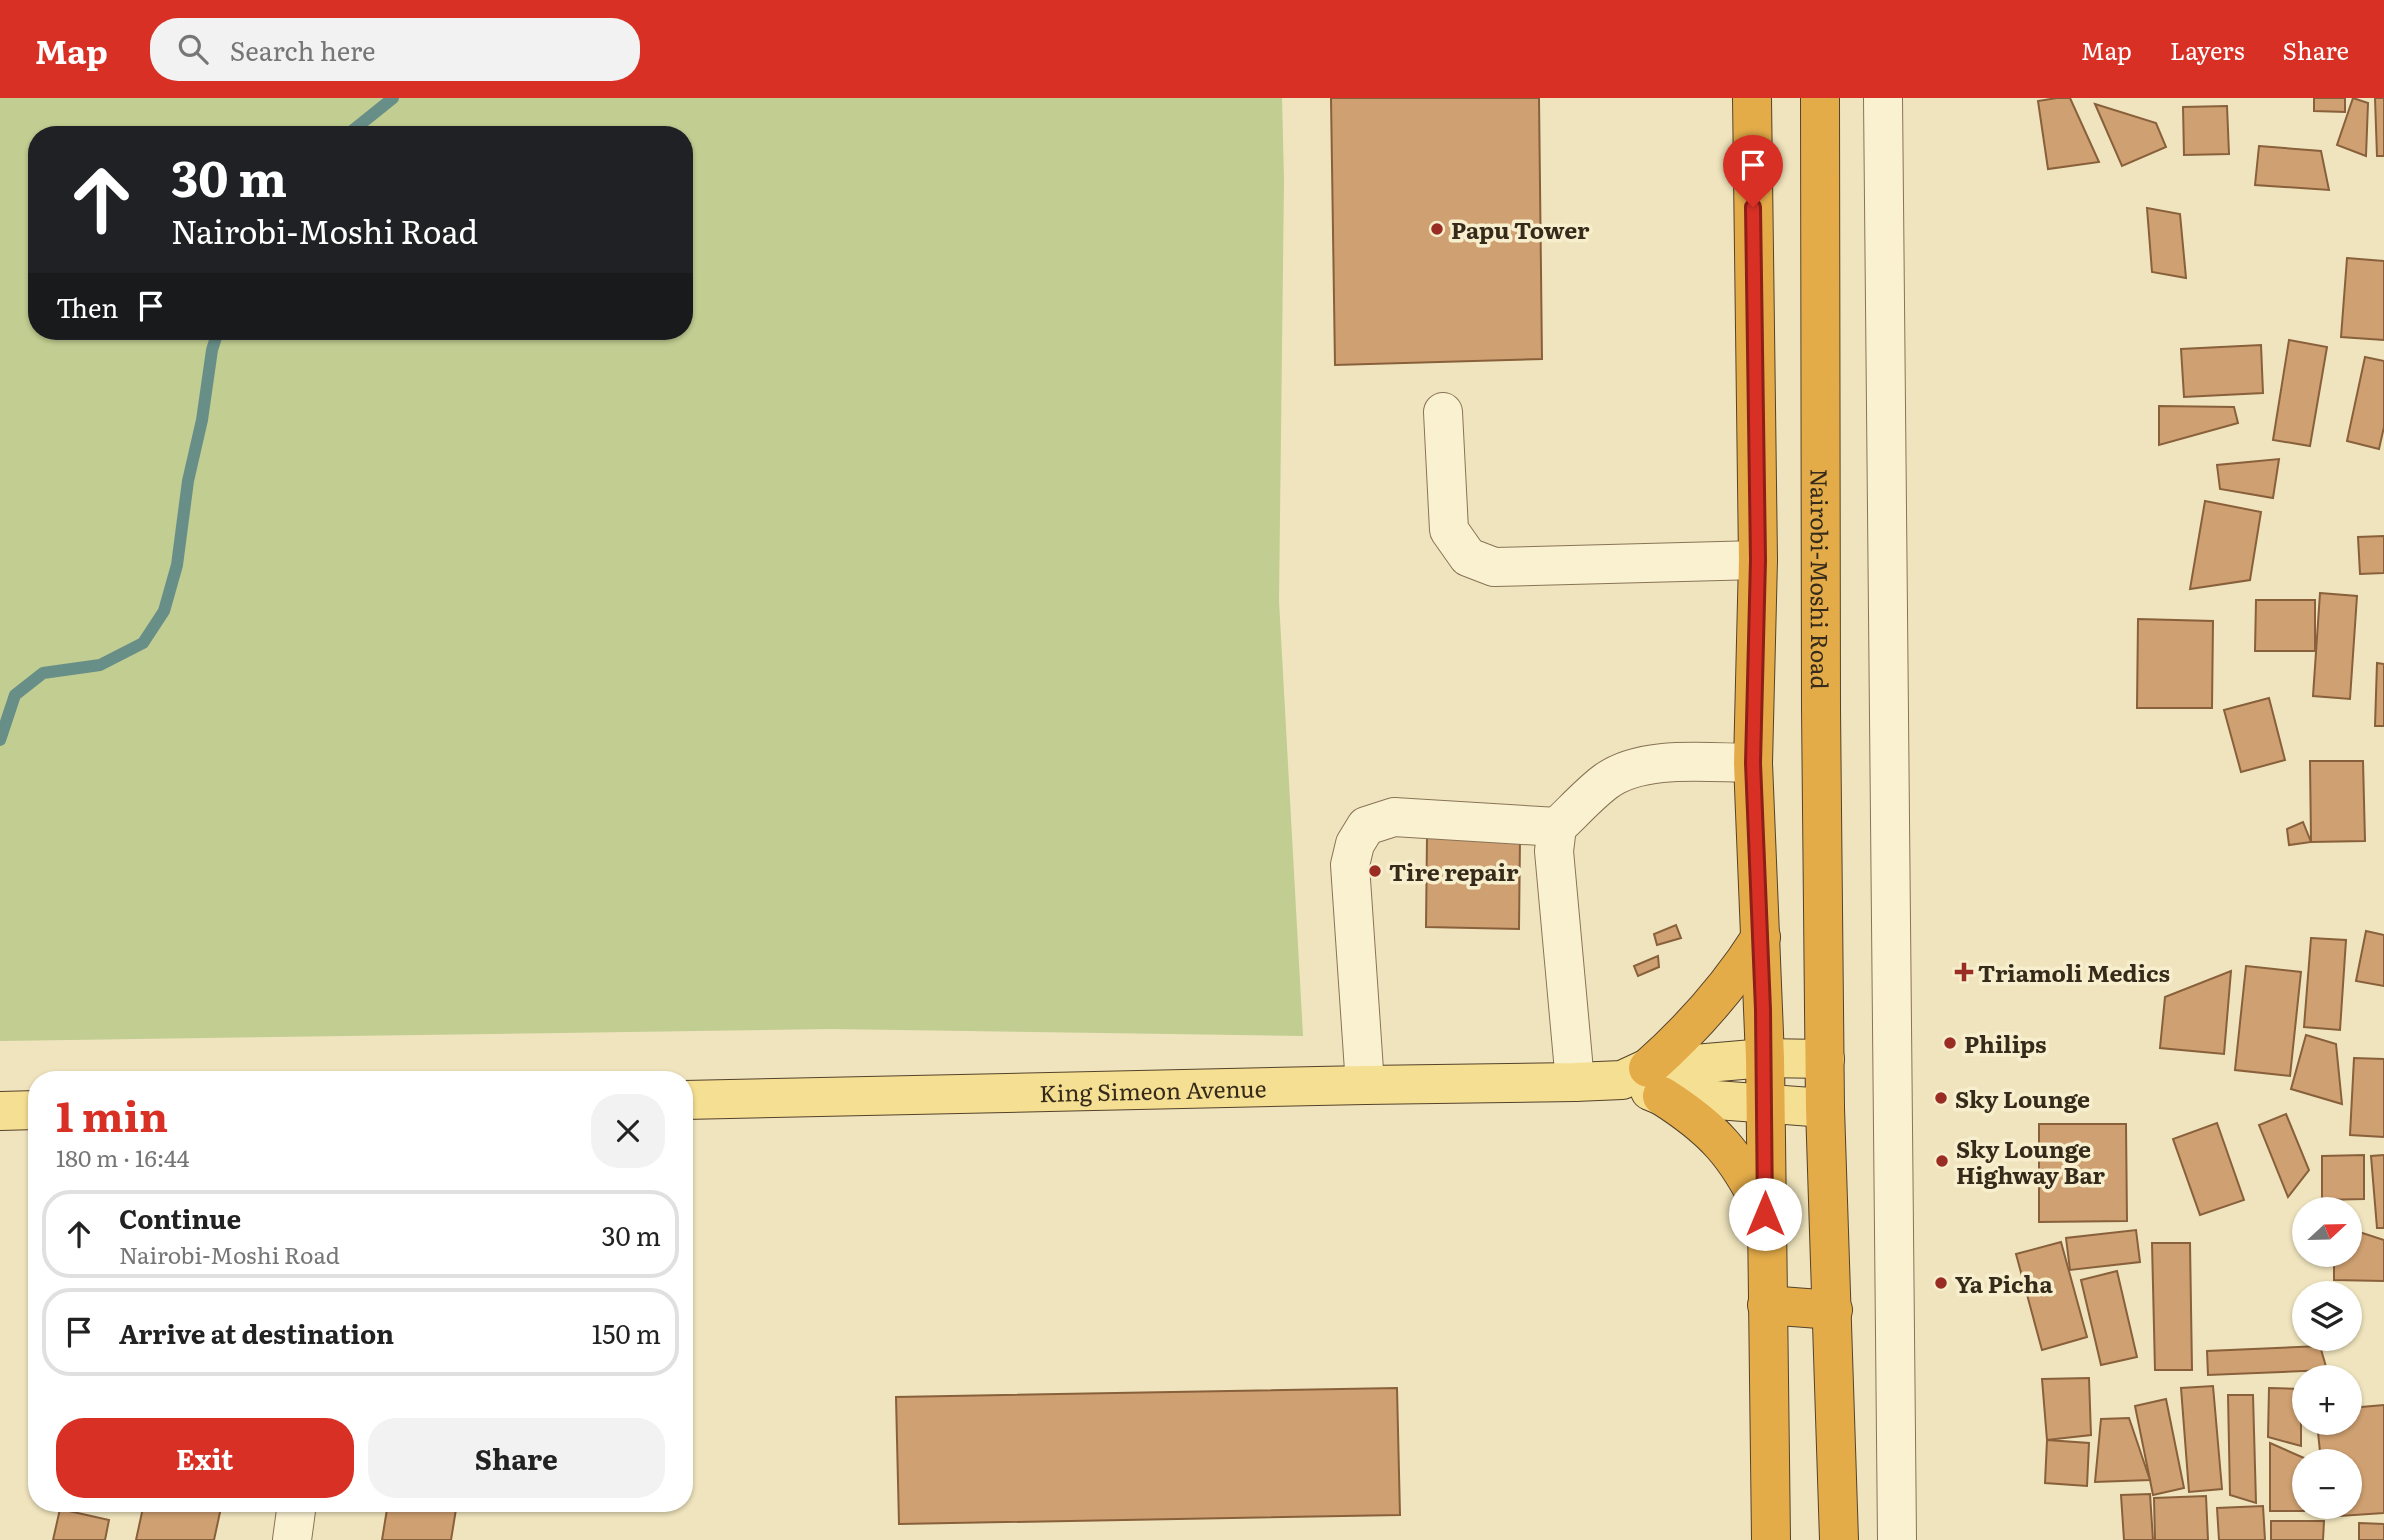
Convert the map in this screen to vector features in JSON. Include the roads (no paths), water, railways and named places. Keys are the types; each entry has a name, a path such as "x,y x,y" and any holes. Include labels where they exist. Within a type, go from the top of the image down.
{"highway":[{"path":"1752,98 1758,560 1753,763 1765,1058 1771,1540"},
{"name":"Nairobi-Moshi Road","path":"1820,98 1825,1108 1839,1540"},
{"path":"1761,937 1741,970 1644,1081 1697,1118 1726,1147 1752,1187 1765,1214"},
{"path":"1767,1304 1833,1310"}],"main road":[{"path":"1644,1081 1765,1058 1825,1059"},
{"path":"1644,1081 1765,1105 1825,1108"},
{"name":"King Simeon Avenue","path":"693,1100 1644,1081"},
{"path":"0,1111 28,1110"}],"street":[{"path":"1883,98 1896,1540"},
{"path":"1443,412 1449,530 1468,557 1494,567 1758,560"},
{"path":"1575,1082 1556,877 1557,827 1606,780 1635,767 1661,763 1753,763"},
{"path":"1365,1085 1350,865 1354,844 1366,826 1394,817 1557,827"},
{"path":"292,1540 296,1512"}],"waterway":[{"path":"358,126 393,98"},
{"path":"0,740 15,695 43,673 100,665 143,643 164,611 177,565 188,481 202,420 215,340"}],"place":[{"name":"Papu Tower","path":"1437,229"},
{"name":"Tire repair","path":"1375,871"},
{"name":"Triamoli Medics","path":"1964,972"},
{"name":"Philips","path":"1950,1043"},
{"name":"Sky Lounge","path":"1941,1098"},
{"name":"Sky Lounge Highway Bar","path":"1942,1161"},
{"name":"Ya Picha","path":"1941,1283"}]}
